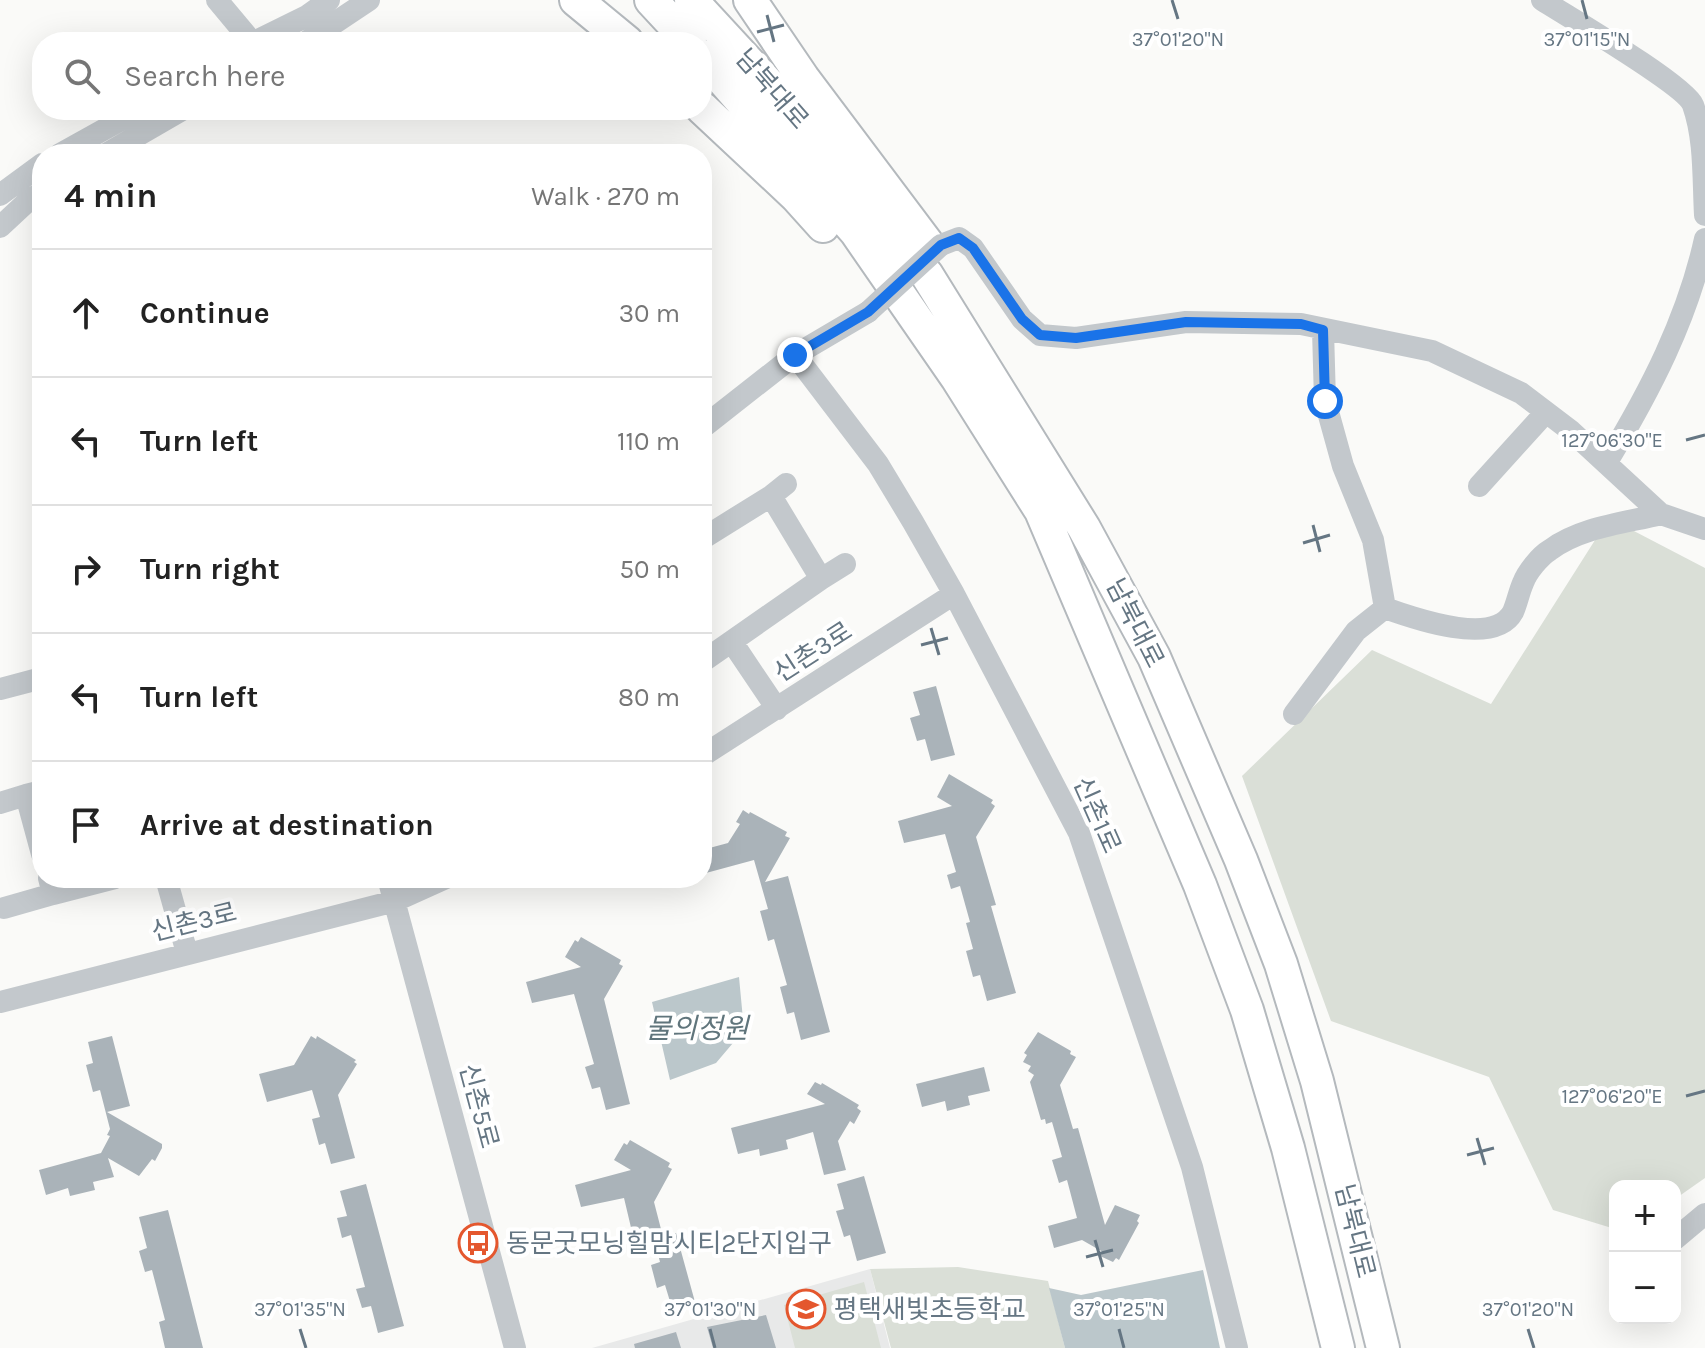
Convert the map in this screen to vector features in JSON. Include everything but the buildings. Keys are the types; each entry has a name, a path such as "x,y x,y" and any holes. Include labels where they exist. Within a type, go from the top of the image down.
{"highway":[{"path":"576,0 615,32"},
{"path":"651,0 681,32"},
{"name":"남북대로","path":"691,0 775,91 927,275 1084,528 1154,657 1241,860 1281,964 1317,1081 1383,1348"},
{"path":"750,0 803,78 969,303 979,323 1004,399"},
{"name":"남북대로","path":"712,67 856,232 957,378 1041,511 1200,885 1247,1010 1288,1148 1338,1348"},
{"path":"712,117 796,196 847,251 973,424 998,443"}],"street":[{"path":"217,0 244,32"},
{"path":"274,32 307,16 329,0"},
{"path":"321,32 369,0"},
{"path":"1542,0 1692,100 1701,128 1705,215"},
{"path":"78,144 121,120"},
{"path":"123,144 165,120"},
{"path":"0,195 32,171"},
{"path":"0,227 32,198"},
{"path":"712,420 795,355 868,312 941,245 959,238 973,248 1022,319 1040,335 1076,338 1186,322 1301,324 1432,351 1521,393 1607,462 1661,514 1705,529"},
{"path":"1607,462 1661,366 1684,314 1705,239"},
{"path":"1323,330 1325,401 1343,466 1373,540 1385,608"},
{"name":"신촌1로","path":"795,355 878,464 954,594 1079,833 1192,1167 1237,1348"},
{"path":"1479,486 1546,412"},
{"path":"712,533 778,490 821,579"},
{"path":"1385,608 1450,627 1488,628 1502,624 1512,614 1524,579 1548,551 1576,535 1661,514"},
{"path":"712,655 845,564"},
{"name":"신촌3로","path":"712,750 954,594"},
{"path":"1294,714 1356,631 1385,608"},
{"path":"732,642 777,709"},
{"path":"0,689 32,681"},
{"path":"0,803 32,794"},
{"path":"4,908 47,888"},
{"path":"169,888 187,953"},
{"name":"신촌5로","path":"391,888 515,1348"},
{"name":"신촌3로","path":"0,1002 395,901 424,888"},
{"path":"1681,1234 1705,1214"}],"shaded area":[{"path":"1609,518 1705,568 1705,1178 1681,1195 1681,1180 1609,1180 1609,1227 1553,1210 1489,1077 1331,1021 1242,776 1372,650 1491,704"},
{"path":"958,1267 1048,1281 1065,1348 891,1348 870,1269"},
{"name":"평택새빛초등학교","path":"870,1269 890,1348 592,1348"},
{"path":"864,1282 881,1348 795,1348 784,1305"}],"water":[{"name":"물의정원","path":"739,977 744,1030 716,1063 670,1080 652,1002"},
{"path":"1203,1270 1220,1348 1065,1348 1049,1288 1081,1295"}],"place":[{"name":"동문굿모닝힐맘시티2단지입구","path":"478,1243"},
{"name":"평택새빛초등학교","path":"806,1309"}],"route":[{"path":"795,355 868,312 941,245 959,238 973,248 1022,319 1040,335 1076,338 1186,322 1301,324 1323,330 1325,401"}]}
